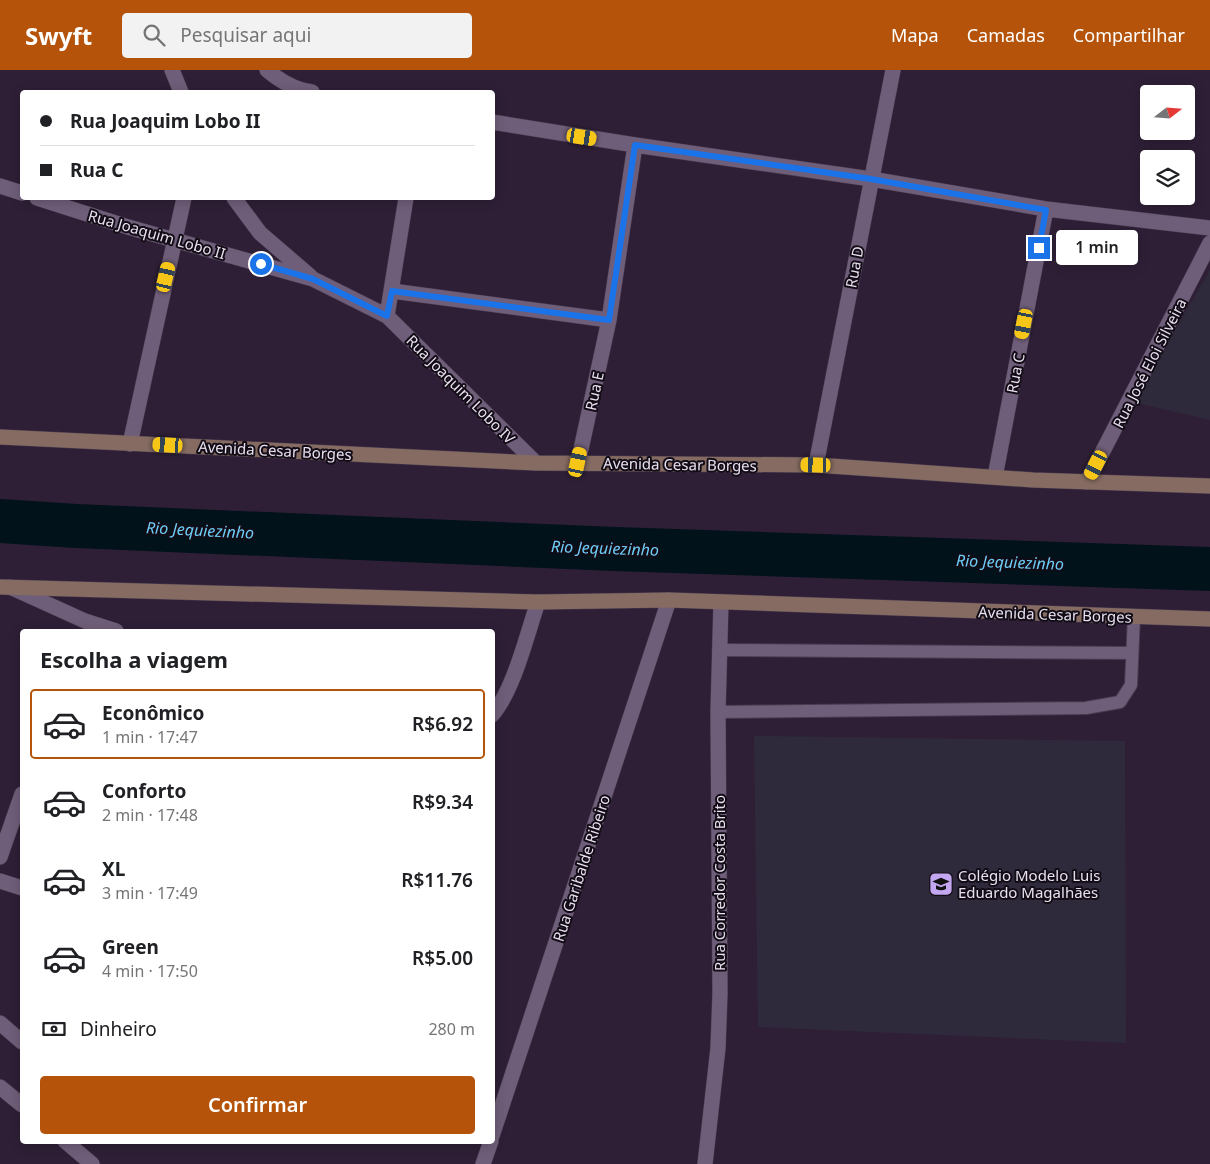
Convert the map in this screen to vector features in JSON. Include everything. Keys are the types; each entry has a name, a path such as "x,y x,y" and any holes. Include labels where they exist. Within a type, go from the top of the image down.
{"main road":[{"name":"Avenida Cesar Borges","path":"0,437 536,462 816,465 1087,482 1210,486"},
{"name":"Avenida Cesar Borges","path":"5,587 538,602 669,600 1210,619"}],"street":[{"path":"172,70 180,90"},
{"path":"267,70 280,81 302,90"},
{"name":"Rua D","path":"816,465 893,70"},
{"path":"495,122 871,179 1046,210 1210,228"},
{"name":"Rua E","path":"578,462 609,320 635,145"},
{"path":"0,186 20,192"},
{"name":"Rua Joaquim Lobo II","path":"43,200 128,227 313,279 387,316"},
{"path":"130,444 184,200"},
{"path":"235,200 260,233 313,279"},
{"path":"387,316 406,200"},
{"name":"Rua C","path":"995,477 1046,210"},
{"name":"Rua José Eloi Silveira","path":"1087,482 1210,243"},
{"path":"392,291 609,320"},
{"name":"Rua Joaquim Lobo IV","path":"387,316 536,462"},
{"path":"5,587 83,626 103,629"},
{"name":"Rua Garibalde Ribeiro","path":"495,1127 669,600"},
{"path":"495,712 517,667 538,602"},
{"name":"Rua Corredor Costa Brito","path":"705,1164 718,1048 720,993 718,712 721,602"},
{"path":"0,857 20,800"},
{"path":"0,881 20,887"},
{"path":"0,1023 20,1040"},
{"path":"0,1086 20,1104"},
{"path":"69,1144 92,1164"},
{"path":"484,1164 490,1144"}],"lane":[{"path":"718,712 1086,708 1120,702 1131,685 1134,616"},
{"path":"719,650 1132,653"}],"shaded area":[{"path":"1210,270 1210,420 1133,402"},
{"name":"Colégio Modelo Luis Eduardo Magalhães","path":"754,736 1125,741 1126,1043 758,1027"}],"waterway":[{"name":"Rio Jequiezinho","path":"0,521 76,526 615,549 1210,569"}],"place":[{"name":"Colégio Modelo Luis Eduardo Magalhães","path":"941,884"}],"route":[{"path":"261,264 313,279 387,316 392,291 609,320 635,145 871,179 1046,210 1039,248"}]}
